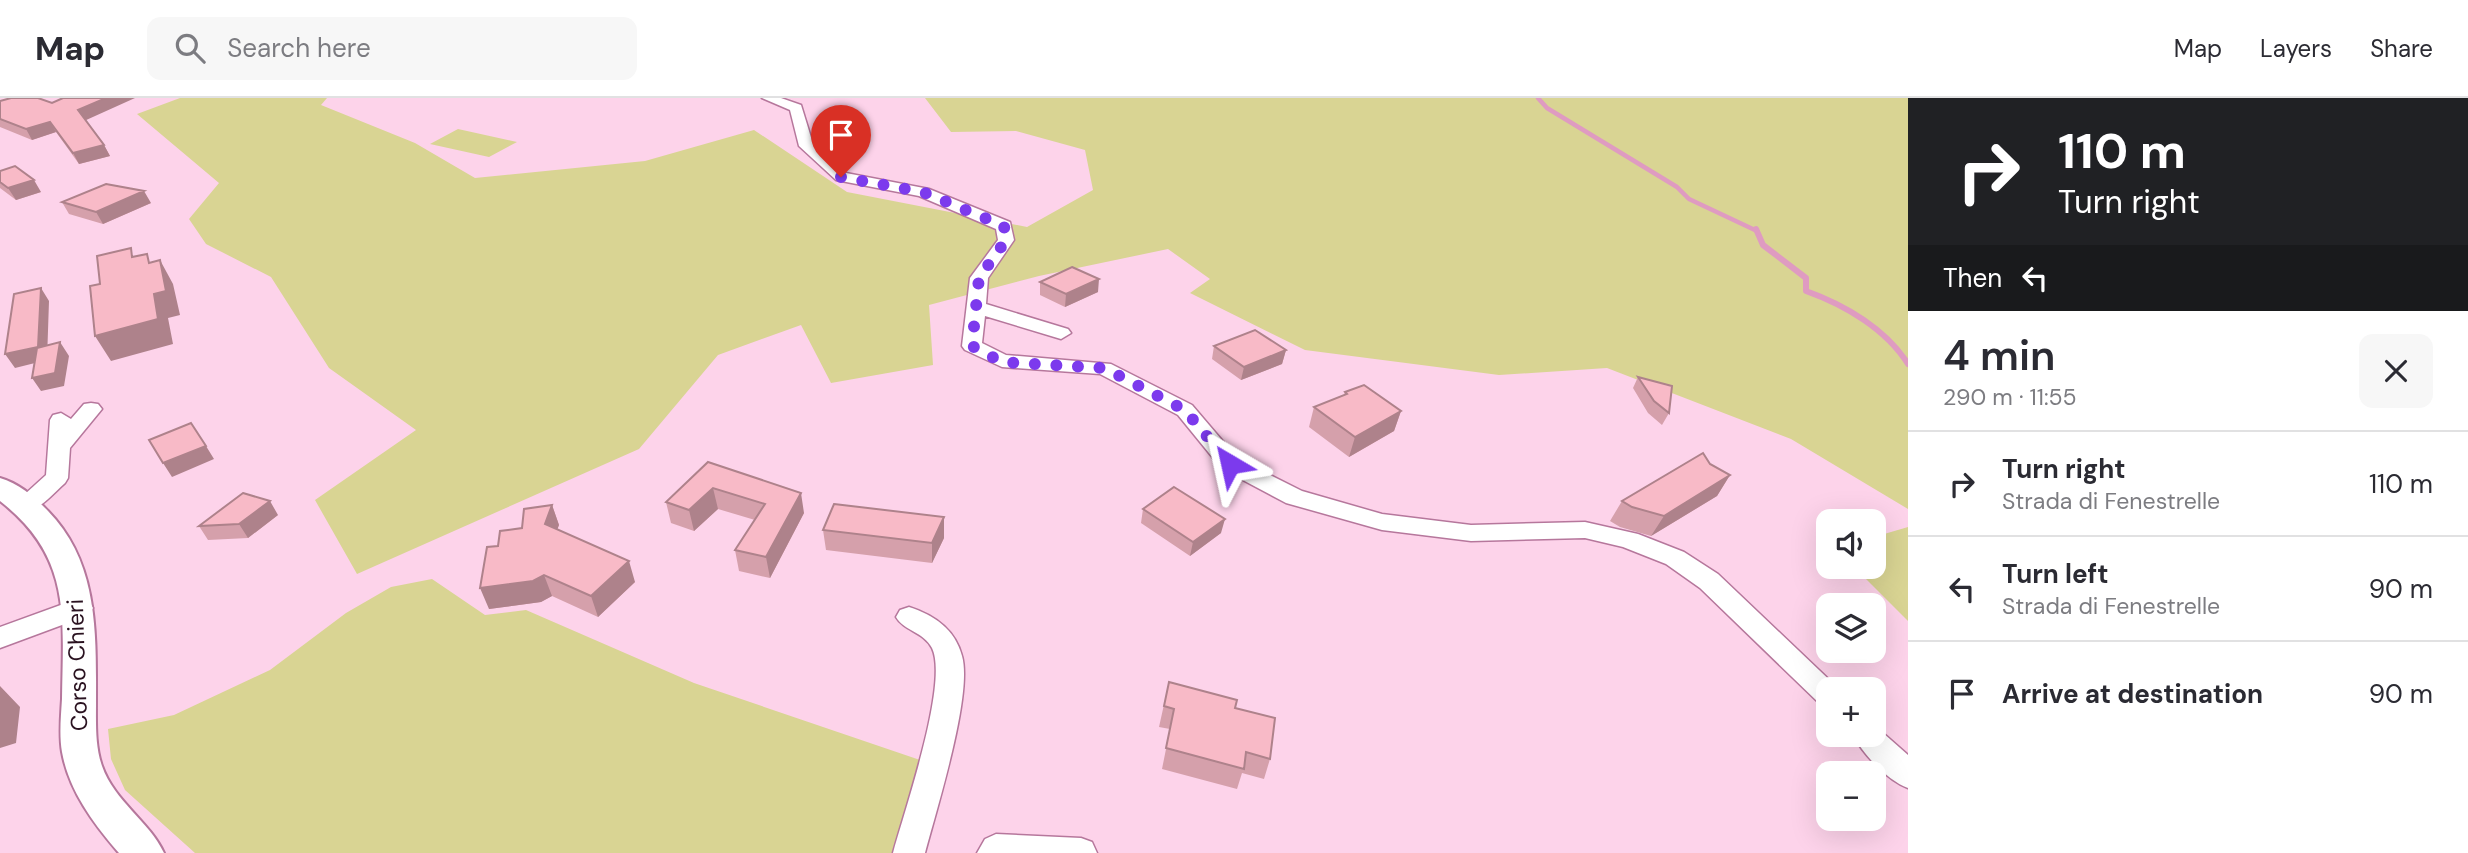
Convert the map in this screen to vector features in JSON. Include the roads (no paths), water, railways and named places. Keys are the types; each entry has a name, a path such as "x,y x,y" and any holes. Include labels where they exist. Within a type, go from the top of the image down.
{"main road":[{"name":"Corso Chieri","path":"13,495 50,531 69,564 79,608 80,752 96,794 144,853"}],"street":[{"path":"769,98 796,108 806,146 841,177 923,192 1004,226 1006,240 979,278 972,346 1002,362 1104,368 1185,410 1230,464 1294,497 1382,522 1471,533 1585,530 1629,540 1675,558 1709,581 1816,682"},
{"path":"976,307 1061,333"},
{"path":"60,446 91,409"},
{"path":"13,495 57,478 61,420"},
{"path":"5,635 79,608"},
{"path":"909,617 934,628 950,659 948,689 937,743 909,853"},
{"path":"1880,747 1908,775"},
{"path":"993,853 996,849 1081,853"}],"waterway":[{"path":"1538,98 1547,108 1677,187 1689,199 1757,231"},
{"path":"1757,231 1763,245 1806,278 1806,291 1850,311 1876,329 1899,351 1908,364"}]}
